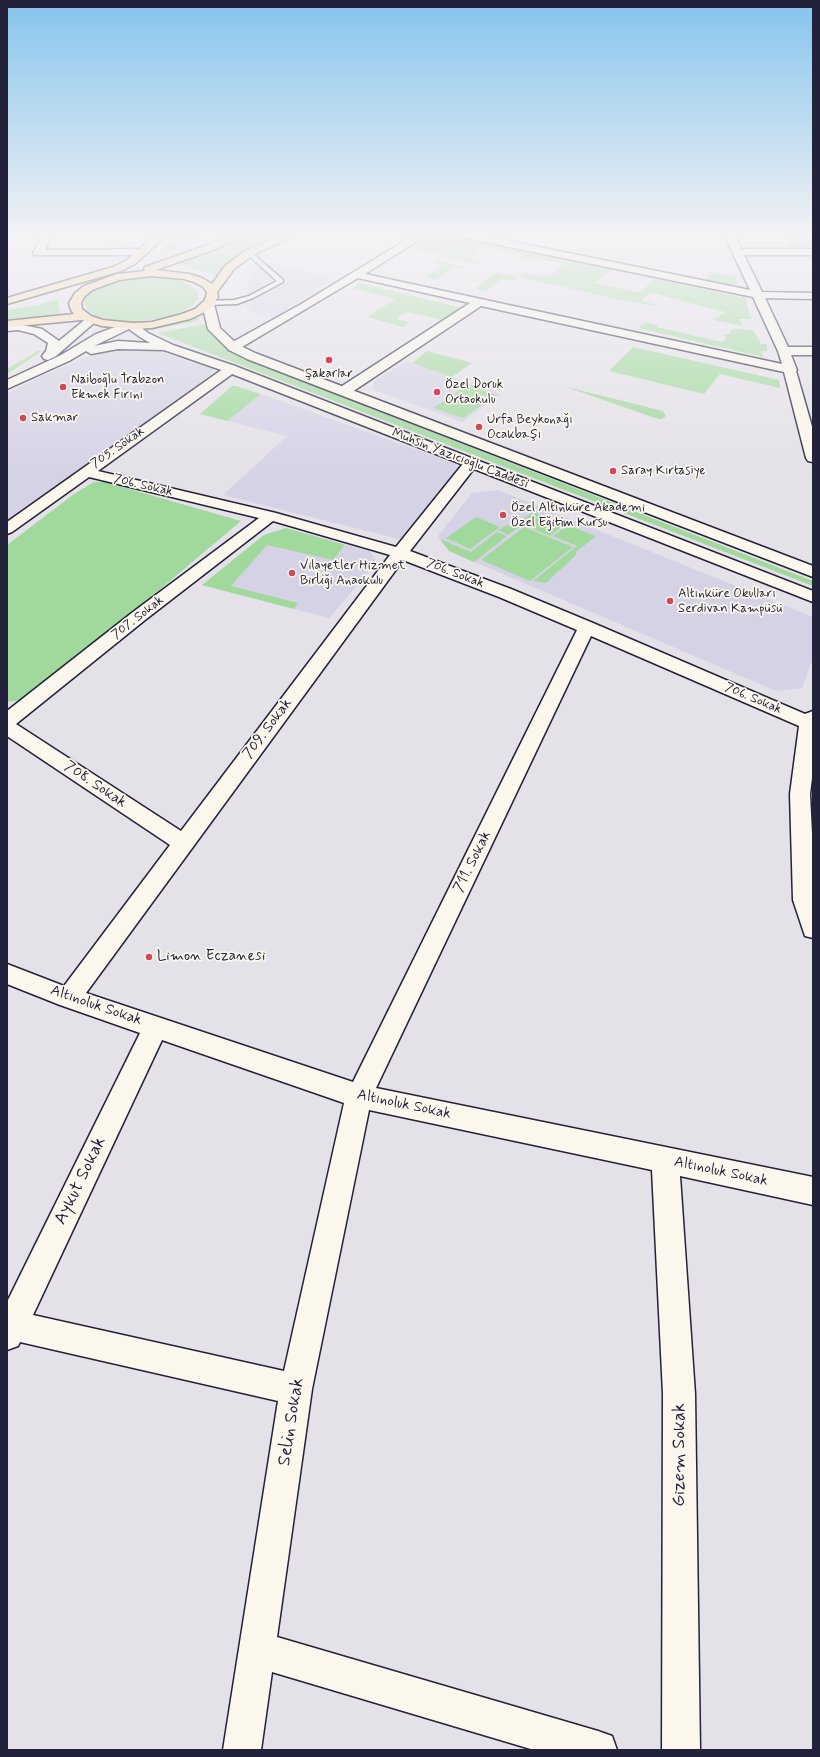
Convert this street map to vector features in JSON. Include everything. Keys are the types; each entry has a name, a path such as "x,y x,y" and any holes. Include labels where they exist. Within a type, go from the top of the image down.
{"main road":[{"path":"82,314 88,318 102,323 129,326 170,322 191,314"},
{"path":"7,324 88,318"}],"street":[{"name":"Muhsin Yazıcıoğlu Caddesi","path":"212,314 214,329 233,347 251,356 813,572"},
{"path":"233,347 290,314"},
{"path":"344,391 461,314"},
{"path":"534,314 791,370"},
{"path":"767,314 784,351 807,408 813,458"},
{"path":"18,379 52,353 88,318"},
{"path":"65,358 100,337 129,326"},
{"name":"Muhsin Yazıcıoğlu Caddesi","path":"129,326 169,348 231,369 813,597"},
{"path":"7,328 18,327 38,331 54,342 52,353"},
{"path":"7,385 65,358 100,347 169,348"},
{"path":"784,351 813,352"},
{"name":"705. Sokak","path":"7,529 231,369"},
{"name":"709. Sokak","path":"69,998 182,843 400,553 471,463"},
{"name":"706. Sokak","path":"85,472 271,516 400,553 505,593 811,720"},
{"name":"707. Sokak","path":"7,721 139,616 271,516"},
{"name":"711. Sokak","path":"359,1096 587,627"},
{"path":"811,720 804,900 813,929"},
{"name":"708. Sokak","path":"7,727 182,843"},
{"name":"Altınoluk Sokak","path":"7,974 69,998 359,1096 813,1191"},
{"name":"Aykut Sokak","path":"8,1328 156,1027"},
{"name":"Selin Sokak","path":"242,1750 296,1389 359,1096"},
{"name":"Gizem Sokak","path":"665,1160 680,1394 681,1750"},
{"path":"8,1328 296,1389"},
{"path":"257,1649 598,1750"}],"shaded area":[{"path":"258,314 279,314 273,318"},
{"path":"120,347 142,348 157,351 208,367 213,369 213,372 210,376 7,522 7,394 39,377 104,350"},
{"name":"Özel Doruk Ortaokulu","path":"406,361 501,394 462,422 374,390 374,381"},
{"path":"261,394 462,466 403,540 223,495 287,436 227,421"},
{"name":"Altınküre Okulları Serdivan Kampüsü","path":"498,490 813,617 813,658 802,688 776,691 449,551 438,536 472,493"},
{"name":"Vilayetler Hizmet Birliği Anaokulu","path":"286,528 371,552 376,563 329,618 202,585 264,535"}],"green space":[{"path":"7,314 60,314 61,316 7,319"},
{"path":"92,314 177,314 168,317 130,322 97,317"},
{"path":"372,314 403,314 396,319 409,322 403,327 367,317"},
{"path":"415,314 453,314 444,320"},
{"path":"722,314 750,314 751,319 739,319 742,326 714,320"},
{"path":"196,317 199,318 198,321 151,330 146,329"},
{"path":"646,322 658,325 657,327 722,342 727,337 723,336 725,334 729,334 733,329 753,330 761,344 767,344 767,351 761,351 763,357 638,328"},
{"path":"205,324 222,344 240,357 813,581 813,586 158,333"},
{"path":"633,347 779,380 780,388 720,374 704,394 609,371"},
{"path":"38,351 42,351 7,374 7,369"},
{"path":"427,351 472,363 452,377 412,363"},
{"path":"467,385 497,395 463,418 433,408"},
{"path":"232,386 261,394 227,421 200,414"},
{"path":"563,386 663,411 666,416 662,419 658,419"},
{"path":"94,482 105,482 241,521 30,699 7,702 7,545 74,494"},
{"path":"533,512 565,524 550,536 523,524 508,535 498,530 506,525 512,527"},
{"path":"476,517 500,527 470,549 446,538"},
{"path":"568,525 596,536 576,552 576,555 546,583 533,581 577,546 553,536"},
{"path":"524,527 573,547 530,581 481,560"},
{"path":"286,528 345,545 333,560 267,545 231,586 298,603 294,609 202,585 264,535"},
{"path":"497,532 507,536 474,562 449,551 440,539 471,552"}],"place":[{"name":"Şakarlar","path":"329,360"},
{"name":"Naiboğlu Trabzon Ekmek Fırını","path":"63,387"},
{"name":"Özel Doruk Ortaokulu","path":"437,392"},
{"name":"Sakmar","path":"23,418"},
{"name":"Urfa Beykonağı Ocakbaşı","path":"479,427"},
{"name":"Saray Kırtasiye","path":"613,471"},
{"name":"Özel Altınküre Akademi Özel Eğitim Kursu","path":"503,515"},
{"name":"Vilayetler Hizmet Birliği Anaokulu","path":"292,573"},
{"name":"Altınküre Okulları Serdivan Kampüsü","path":"670,601"},
{"name":"Limon Eczanesi","path":"149,957"}]}
